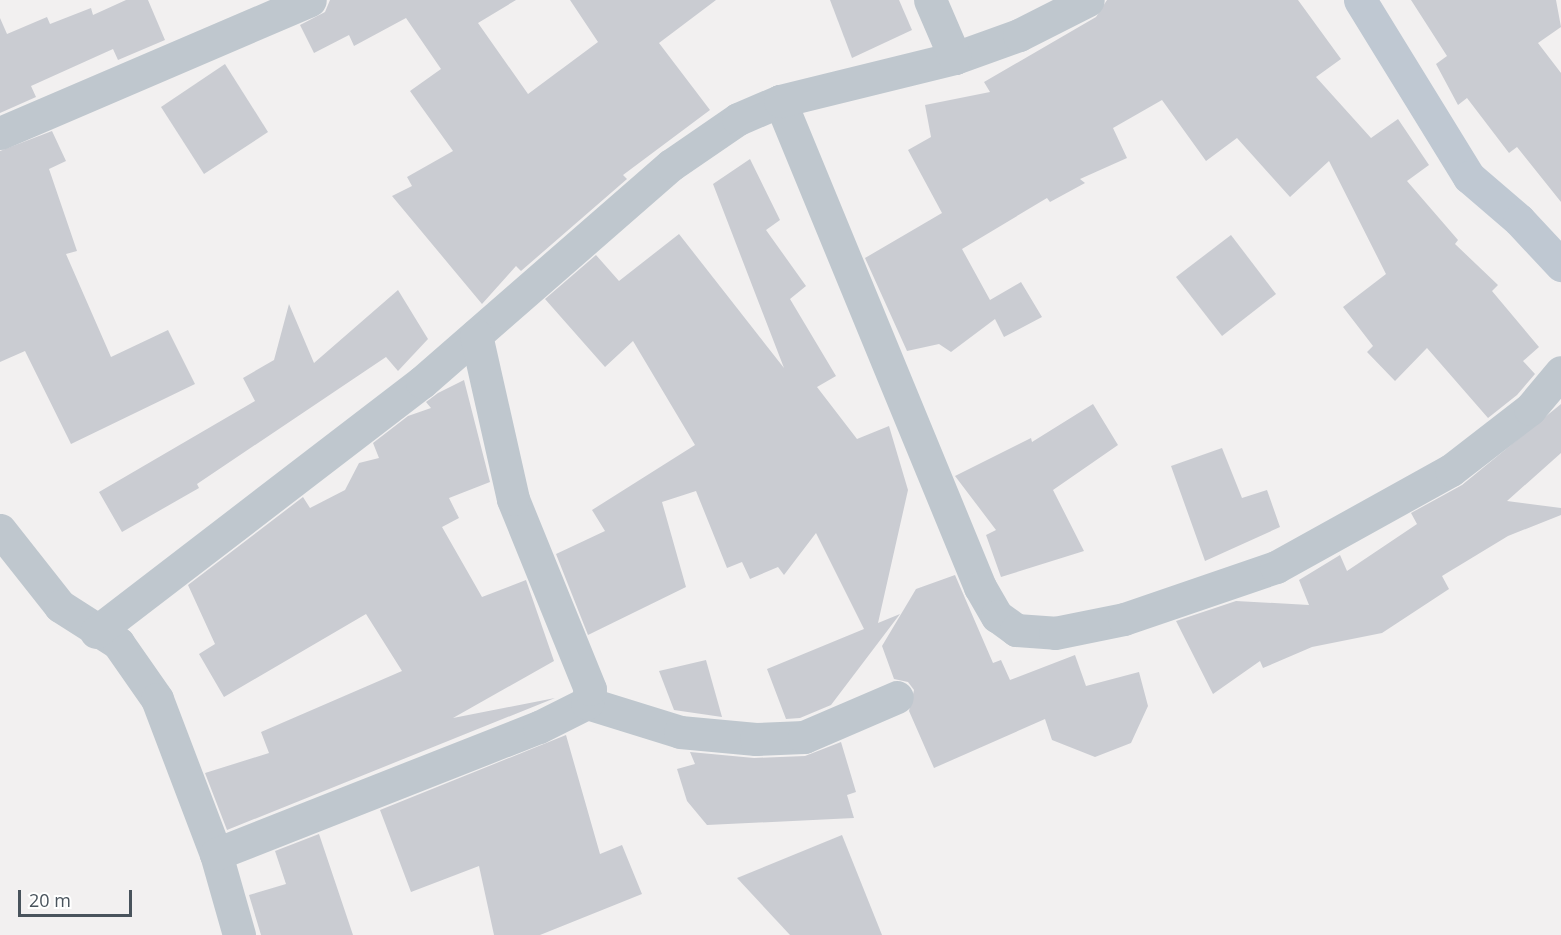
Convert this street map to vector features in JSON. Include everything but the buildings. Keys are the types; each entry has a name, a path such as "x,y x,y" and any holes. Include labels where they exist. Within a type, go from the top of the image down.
{"street":[{"path":"0,133 310,0"},
{"path":"930,0 955,58"},
{"path":"96,632 422,382 671,165 738,119 780,101 955,58 1019,35 1088,0"},
{"path":"1360,0 1468,177 1519,220 1561,265"},
{"path":"780,101 980,587 997,615 1016,630 1055,633 1124,620 1276,567 1451,470 1530,409 1561,372"},
{"path":"476,335 513,499 590,690 587,703"},
{"path":"0,530 60,606 96,632 118,643 157,699 216,854 240,935"},
{"path":"216,854 539,727 587,703 680,732 756,738 804,736 897,697"}]}
